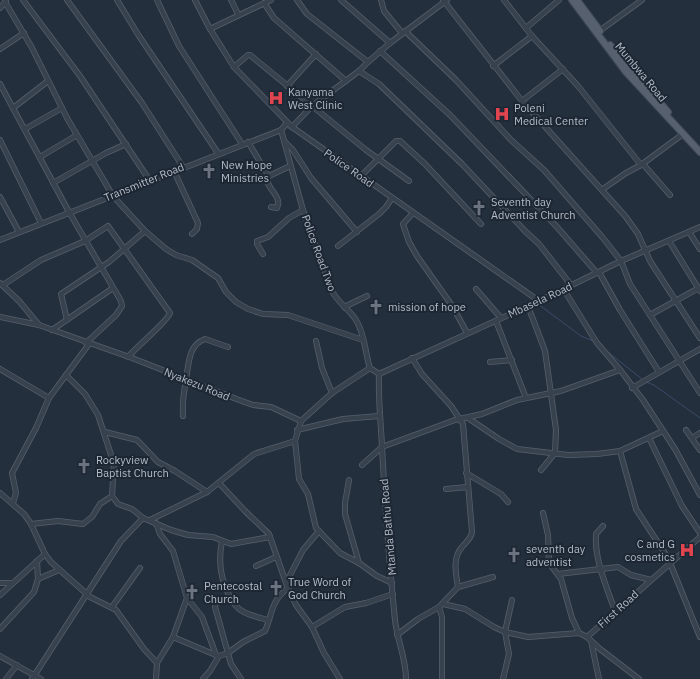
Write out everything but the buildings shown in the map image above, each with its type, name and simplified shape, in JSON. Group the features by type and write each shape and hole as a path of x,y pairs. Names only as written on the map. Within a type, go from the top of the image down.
{"main road":[{"name":"Mumbwa Road","path":"572,0 645,87 700,146"},
{"name":"Mumbwa Road","path":"577,0 631,78 700,152"}],"street":[{"path":"23,0 80,76 150,181"},
{"path":"67,0 146,108 183,167"},
{"path":"117,0 142,41 218,153"},
{"path":"157,0 179,46 242,144"},
{"name":"Police Road","path":"195,0 210,29 234,67 287,123 540,301"},
{"path":"231,0 238,14"},
{"path":"297,0 307,14 368,62"},
{"path":"341,0 390,43"},
{"path":"381,0 384,11 404,32 456,80 511,140 544,170 589,221 621,262 626,277 700,393"},
{"path":"504,0 532,36 563,69 614,129 642,165 670,195"},
{"path":"526,28 559,0"},
{"path":"598,32 642,0"},
{"path":"0,8 6,1 62,108 113,196 145,231 166,249 176,255 192,260 218,278 226,292 236,302 248,309 263,314 288,315 363,340"},
{"path":"210,29 238,14 268,1 274,18 346,81"},
{"path":"292,127 312,106 359,71 380,51 445,1 493,66 522,101 602,189 634,229 645,252 700,338"},
{"path":"0,49 24,34"},
{"path":"493,66 532,36"},
{"path":"380,51 450,115 598,272 659,372"},
{"path":"234,67 249,54 377,158 410,181"},
{"path":"287,86 316,54"},
{"path":"522,101 563,69"},
{"path":"359,71 379,84 465,167 539,244 571,285"},
{"path":"13,108 48,81"},
{"path":"0,84 54,183 68,212 121,301 122,306 116,315 88,344 49,398 36,428 12,473 16,493 13,503"},
{"path":"25,129 62,108"},
{"name":"Transmitter Road","path":"0,240 218,153 281,130 287,123"},
{"name":"Police Road Two","path":"281,130 303,210 332,291 338,301 357,321 362,333 370,368"},
{"path":"602,189 626,173 642,165 683,134"},
{"path":"40,157 77,135"},
{"path":"0,140 41,223"},
{"path":"361,176 377,158 396,141 400,141 429,168 481,224"},
{"path":"248,142 268,176 266,180 277,197 279,204 277,208 272,207"},
{"path":"285,142 293,150 311,178 357,232"},
{"path":"54,183 93,160 126,144"},
{"path":"268,176 290,166"},
{"path":"174,171 198,223 197,229 192,234"},
{"path":"0,197 19,232"},
{"path":"338,246 386,207 392,198"},
{"path":"263,254 257,244 257,241 268,237 289,218 303,210"},
{"path":"413,213 403,224 409,242 456,312 467,333"},
{"path":"39,326 2,284 41,260 85,241 108,226 170,314 166,321 152,332 128,356"},
{"name":"Mbasela Road","path":"379,374 564,290 598,272 700,227"},
{"path":"67,320 61,294 100,268 145,231"},
{"path":"689,232 700,249"},
{"path":"650,315 699,290 669,241"},
{"path":"52,330 113,288"},
{"path":"476,289 501,318"},
{"path":"564,290 596,343 620,370 632,388 639,394 663,431 700,495"},
{"path":"344,307 367,296"},
{"path":"528,306 545,351 556,430 555,453 541,470"},
{"name":"Nyakezu Road","path":"0,317 39,326 88,344 128,356 248,403 271,407 300,421"},
{"path":"496,321 526,398"},
{"path":"183,416 182,397 190,353 196,345 205,340 228,347"},
{"path":"316,341 322,368 332,393"},
{"path":"632,388 700,348"},
{"path":"412,358 422,374 461,419 463,428 472,532 470,538 457,555 455,567 458,587"},
{"path":"490,362 512,360"},
{"path":"379,374 370,368 332,393 300,421 295,441 299,476 308,494 312,515 318,531 340,553 392,583"},
{"path":"0,369 49,398"},
{"path":"362,465 382,447 461,419 468,418 526,398 551,393 620,370"},
{"name":"Mtanda Bathu Road","path":"379,374 379,416 384,499 397,635 405,664 406,679"},
{"path":"66,375 92,404 105,432 114,464 112,496 118,504 132,509 143,518 181,534 208,536 231,544 270,537"},
{"path":"297,430 343,419 379,416"},
{"path":"468,418 514,448 530,452 597,454 620,451 663,431"},
{"path":"686,430 700,450"},
{"path":"105,432 137,440 161,464 175,471 207,492"},
{"path":"692,438 700,432"},
{"path":"649,438 682,506 700,533"},
{"path":"150,520 207,492 254,454 295,441"},
{"path":"620,451 636,509 671,563 700,637"},
{"path":"466,473 501,494 508,502"},
{"path":"349,480 345,514 359,563"},
{"path":"219,483 270,537 276,557 296,605 312,627 324,654 340,679"},
{"path":"446,489 468,488"},
{"path":"0,494 19,508 31,524 45,554 59,570 94,600 112,607 119,614 144,649 157,663"},
{"path":"31,524 50,521 83,524 92,517 100,504 112,496"},
{"path":"543,513 548,535 549,563 558,574 562,583 572,618 579,634"},
{"path":"32,679 86,594 109,562 121,541 143,518"},
{"path":"156,523 160,534 172,551 188,598 202,617 218,656"},
{"path":"603,526 598,531 596,537 601,570 615,611"},
{"path":"173,637 218,656 228,653 243,642 265,631 276,599 287,585 307,543 318,531"},
{"name":"First Road","path":"639,679 589,639 615,611 699,540"},
{"path":"222,541 219,554 220,568 229,598 235,606 243,612 268,620"},
{"path":"0,595 45,554"},
{"path":"256,566 276,557"},
{"path":"0,629 34,592 38,579 37,561"},
{"path":"558,574 618,567 630,575 651,580"},
{"path":"112,607 140,568"},
{"path":"38,579 59,570"},
{"path":"397,635 418,619 441,606 458,587 494,577"},
{"path":"0,583 12,583"},
{"path":"312,627 345,607 366,603 393,594"},
{"path":"156,679 157,663 173,637 188,598"},
{"path":"229,598 214,604 228,653 240,679"},
{"path":"503,679 509,654 505,632 512,600"},
{"path":"441,606 471,612 505,632 532,638 579,634 589,639 599,679"},
{"path":"441,606 442,679"},
{"path":"0,656 36,674 41,679"},
{"path":"203,679 210,671 218,656"},
{"path":"6,679 16,665"}],"waterway":[{"path":"286,127 292,130"},
{"path":"337,162 376,189"},
{"path":"538,304 581,336 593,341"},
{"path":"608,352 643,380"},
{"path":"646,382 654,385 700,418"}],"place":[{"name":"Kanyama West Clinic","path":"276,98"},
{"name":"Poleni Medical Center","path":"502,114"},
{"name":"New Hope Ministries","path":"209,171"},
{"name":"Seventh day Adventist Church","path":"479,208"},
{"name":"mission of hope","path":"376,307"},
{"name":"Rockyview Baptist Church","path":"84,466"},
{"name":"C and G cosmetics","path":"687,550"},
{"name":"seventh day adventist","path":"514,555"},
{"name":"True Word of God Church","path":"276,588"},
{"name":"Pentecostal Church","path":"192,592"}]}
